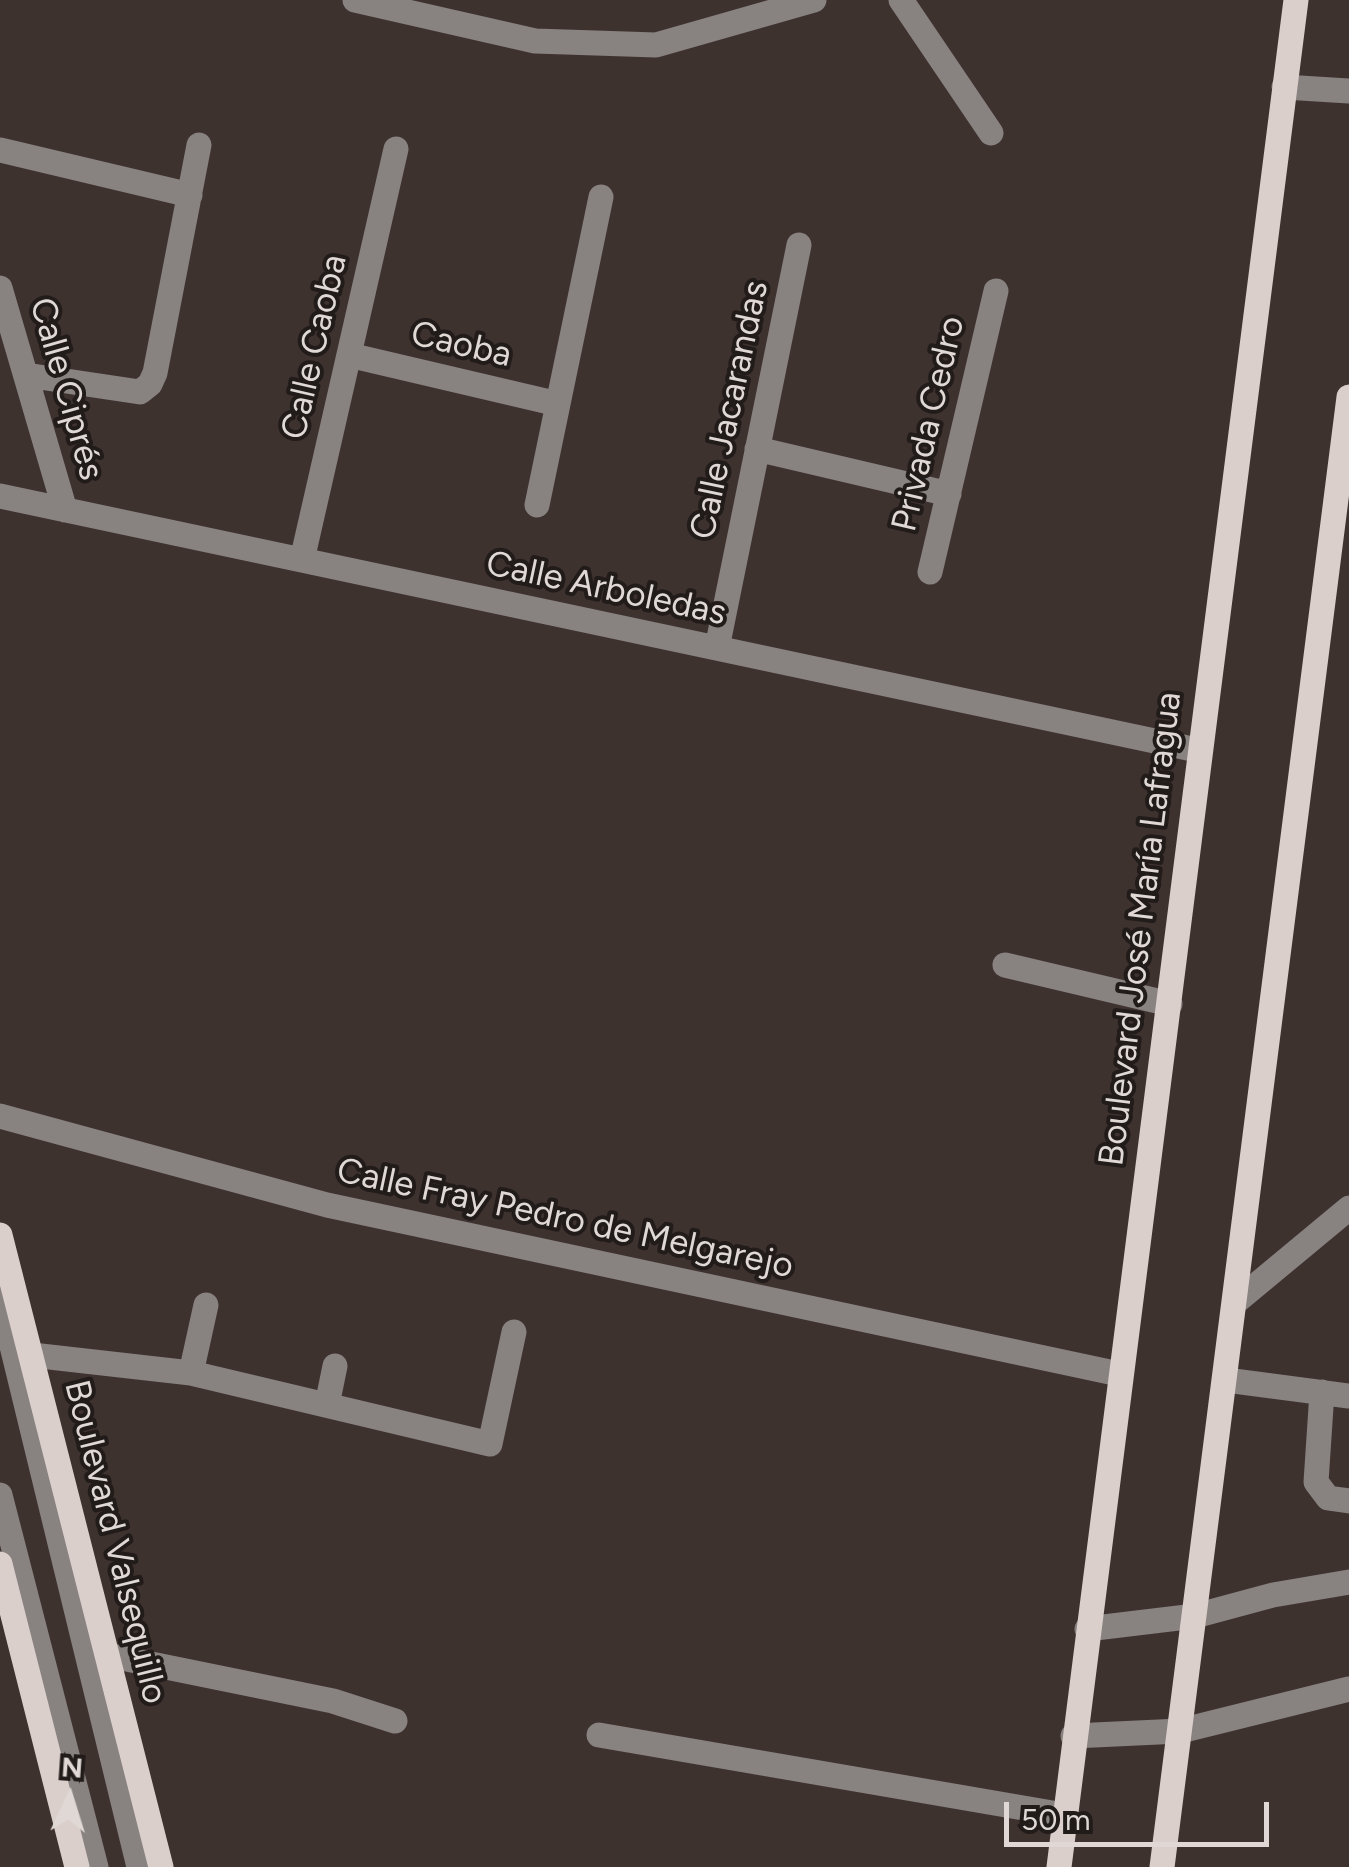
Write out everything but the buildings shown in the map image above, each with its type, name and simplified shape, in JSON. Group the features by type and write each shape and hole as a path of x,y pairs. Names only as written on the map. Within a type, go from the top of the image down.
{"main road":[{"name":"Boulevard José María Lafragua","path":"1059,1867 1119,1374 1170,1004 1197,750 1296,0"},
{"path":"1162,1867 1349,397"},
{"name":"Boulevard Valsequillo","path":"0,1235 161,1867"},
{"path":"0,1564 77,1867"}],"street":[{"path":"355,0 535,41 656,45 814,0"},
{"path":"901,0 991,133"},
{"path":"1284,86 1349,91"},
{"path":"26,375 140,392 150,384 199,145"},
{"name":"Calle Caoba","path":"302,560 396,149"},
{"path":"0,150 190,194"},
{"path":"537,505 601,197"},
{"name":"Calle Jacarandas","path":"717,648 800,245"},
{"name":"Calle Ciprés","path":"0,288 65,510"},
{"name":"Privada Cedro","path":"930,572 996,291"},
{"name":"Caoba","path":"349,356 558,404"},
{"path":"757,450 948,494"},
{"name":"Calle Arboledas","path":"0,496 1197,750"},
{"path":"1006,965 1170,1004"},
{"name":"Calle Fray Pedro de Melgarejo","path":"0,1116 327,1205 1119,1374"},
{"path":"1237,1301 1349,1208"},
{"path":"0,1297 139,1867"},
{"path":"191,1373 206,1305"},
{"path":"32,1355 191,1373 490,1444 514,1332"},
{"path":"327,1405 335,1366"},
{"path":"1226,1380 1349,1396"},
{"path":"1322,1392 1316,1482 1328,1498 1349,1501"},
{"path":"0,1496 96,1867"},
{"path":"1088,1629 1195,1616 1273,1595 1349,1582"},
{"path":"107,1655 333,1700 395,1722"},
{"path":"1073,1736 1180,1731 1349,1689"},
{"path":"599,1734 1064,1816"}]}
